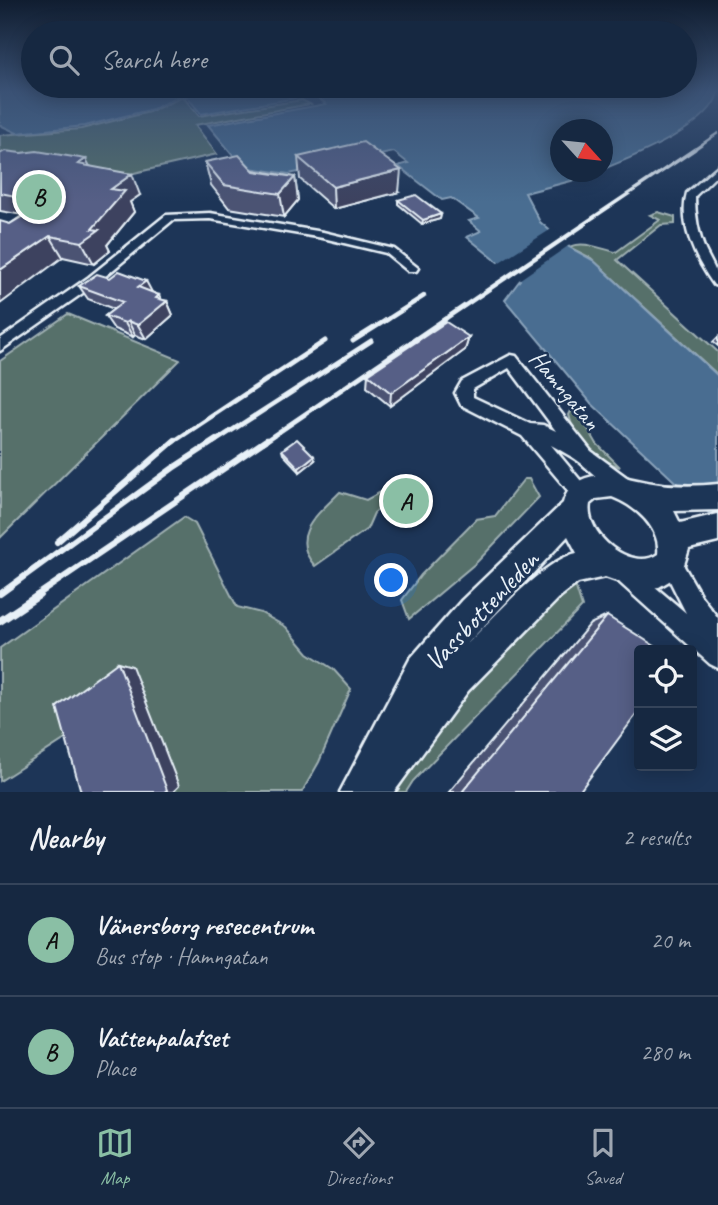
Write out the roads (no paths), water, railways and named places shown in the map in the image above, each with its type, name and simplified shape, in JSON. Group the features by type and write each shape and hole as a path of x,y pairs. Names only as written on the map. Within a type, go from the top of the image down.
{"main road":[{"path":"612,566 582,537 576,524 578,502 603,484 636,493 688,500 718,497"},
{"path":"636,493 665,518 672,551"},
{"name":"Vassbottenleden","path":"360,792 422,671 473,611 578,502"},
{"path":"370,792 456,679 550,585 571,569 612,566 650,574 662,569 672,551 686,535 718,528"}],"street":[{"path":"716,278 700,250 689,214 690,195 718,169"},
{"path":"0,346 93,281 170,217 210,216 323,235 390,251 412,268"},
{"name":"Hamngatan","path":"585,456 543,432 528,431 467,401 463,393 467,385 511,360 585,456 606,475 636,493"},
{"name":"Hamngatan","path":"528,431 578,502"},
{"path":"672,551 693,604 718,636"},
{"path":"612,566 718,656"}],"water":[{"path":"6,128 66,128 17,133"},
{"path":"210,128 550,128 550,182 567,182 525,193 540,222 569,247 594,261 718,376 718,522 591,403 505,300 520,280 467,237 481,231 469,221 479,218 451,198 442,200 398,166 408,163 394,152 289,174 243,167"},
{"path":"613,128 686,128 651,148 613,165"}],"railway":[{"path":"692,151 718,133"},
{"path":"582,225 695,149"},
{"path":"442,321 585,224"},
{"path":"385,321 424,296"},
{"path":"353,341 388,319"},
{"path":"264,442 445,319"},
{"path":"173,442 325,341"},
{"path":"214,442 371,341"},
{"path":"57,542 175,440"},
{"path":"0,594 173,468 216,440"},
{"path":"36,596 266,440"},
{"path":"0,621 39,595"}],"place":[{"name":"Vattenpalatset","path":"39,197"},
{"name":"Vänersborg resecentrum","path":"406,501"}]}
